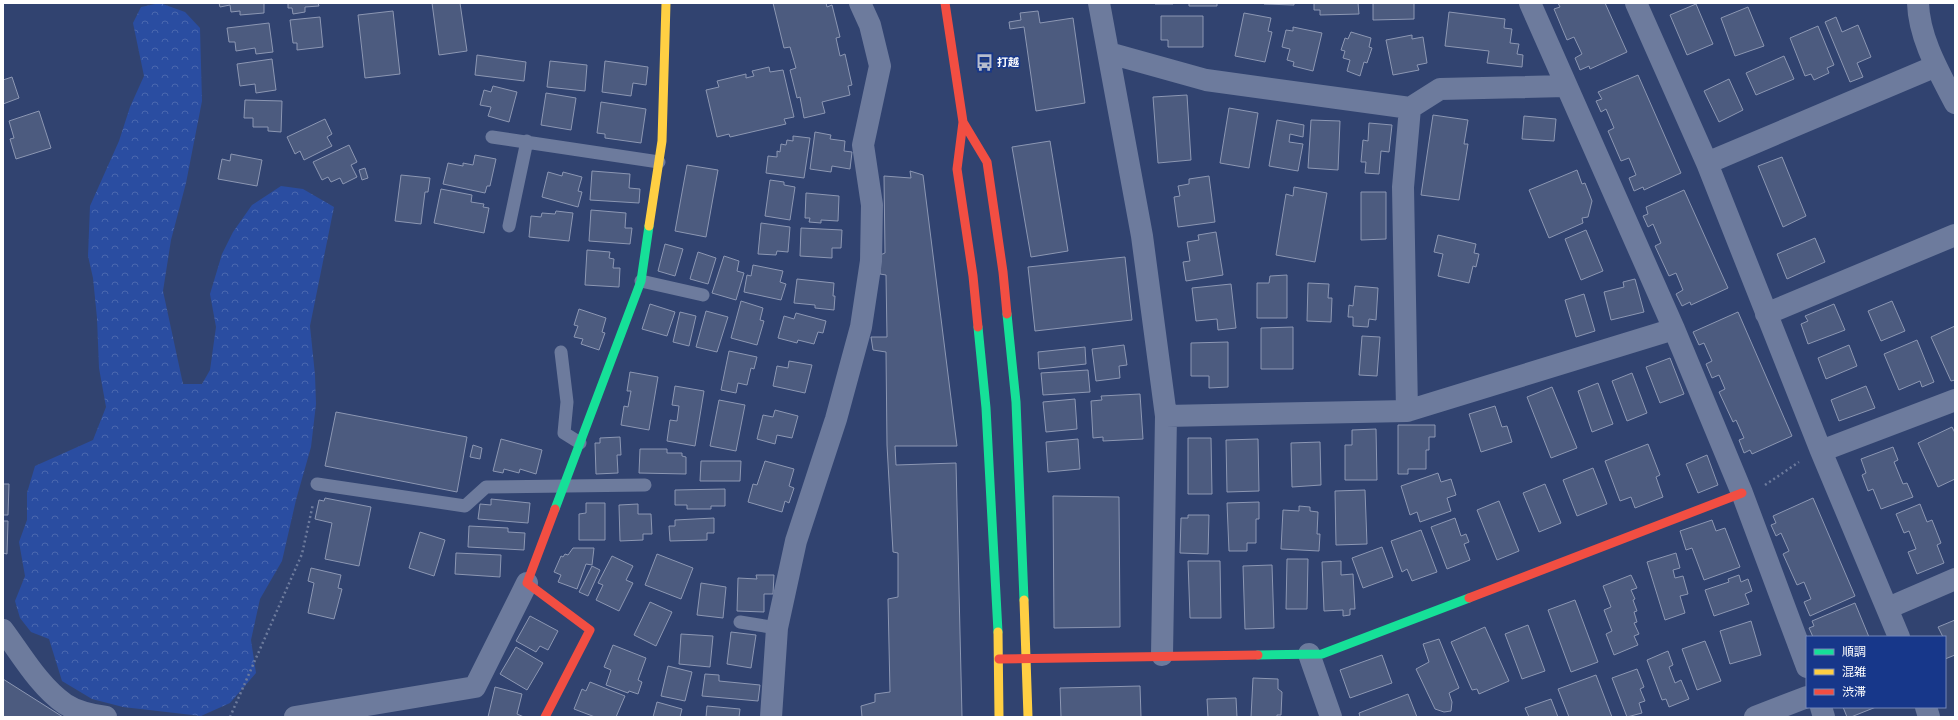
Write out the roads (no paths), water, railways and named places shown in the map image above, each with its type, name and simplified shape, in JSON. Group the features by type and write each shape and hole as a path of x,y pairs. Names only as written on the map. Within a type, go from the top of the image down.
{"street":[{"path":"295,717 475,687 527,583 641,281 662,141 666,3"},
{"path":"771,717 777,628 796,541 836,419 861,327 871,261 872,205 863,145 880,66 870,25 860,3"},
{"path":"945,3 963,122 957,169 973,276 986,408 999,659 999,717"},
{"path":"1099,3 1142,236 1166,416 1162,656"},
{"path":"1530,3 1674,329 1751,490 1806,664"},
{"path":"1636,3 1707,163 1766,314 1812,456 1888,608 1899,636"},
{"path":"1918,3 1919,20 1936,66 1955,103"},
{"path":"1109,53 1206,80 1410,108 1440,89 1566,86"},
{"path":"1707,163 1936,66"},
{"path":"1406,410 1402,187 1410,108"},
{"path":"963,122 987,162 1003,272 1016,402 1027,657 1028,717"},
{"path":"1766,314 1955,235"},
{"path":"1166,416 1406,410 1674,329"},
{"path":"1812,456 1955,400"},
{"path":"999,659 1027,657 1322,654 1751,490"},
{"path":"1888,608 1955,580"},
{"path":"527,583 590,630 545,717"},
{"path":"3,630 43,683 65,704 88,715 106,717"},
{"path":"1309,654 1331,717"},
{"path":"1755,717 1806,697"}],"lane":[{"path":"492,137 527,141 659,162"},
{"path":"509,226 527,141"},
{"path":"641,281 703,295"},
{"path":"561,352 567,402 564,433 580,442"},
{"path":"317,484 465,506 486,487 645,485"},
{"path":"740,622 777,628"}],"place":[{"name":"打越","path":"984,62"}]}
